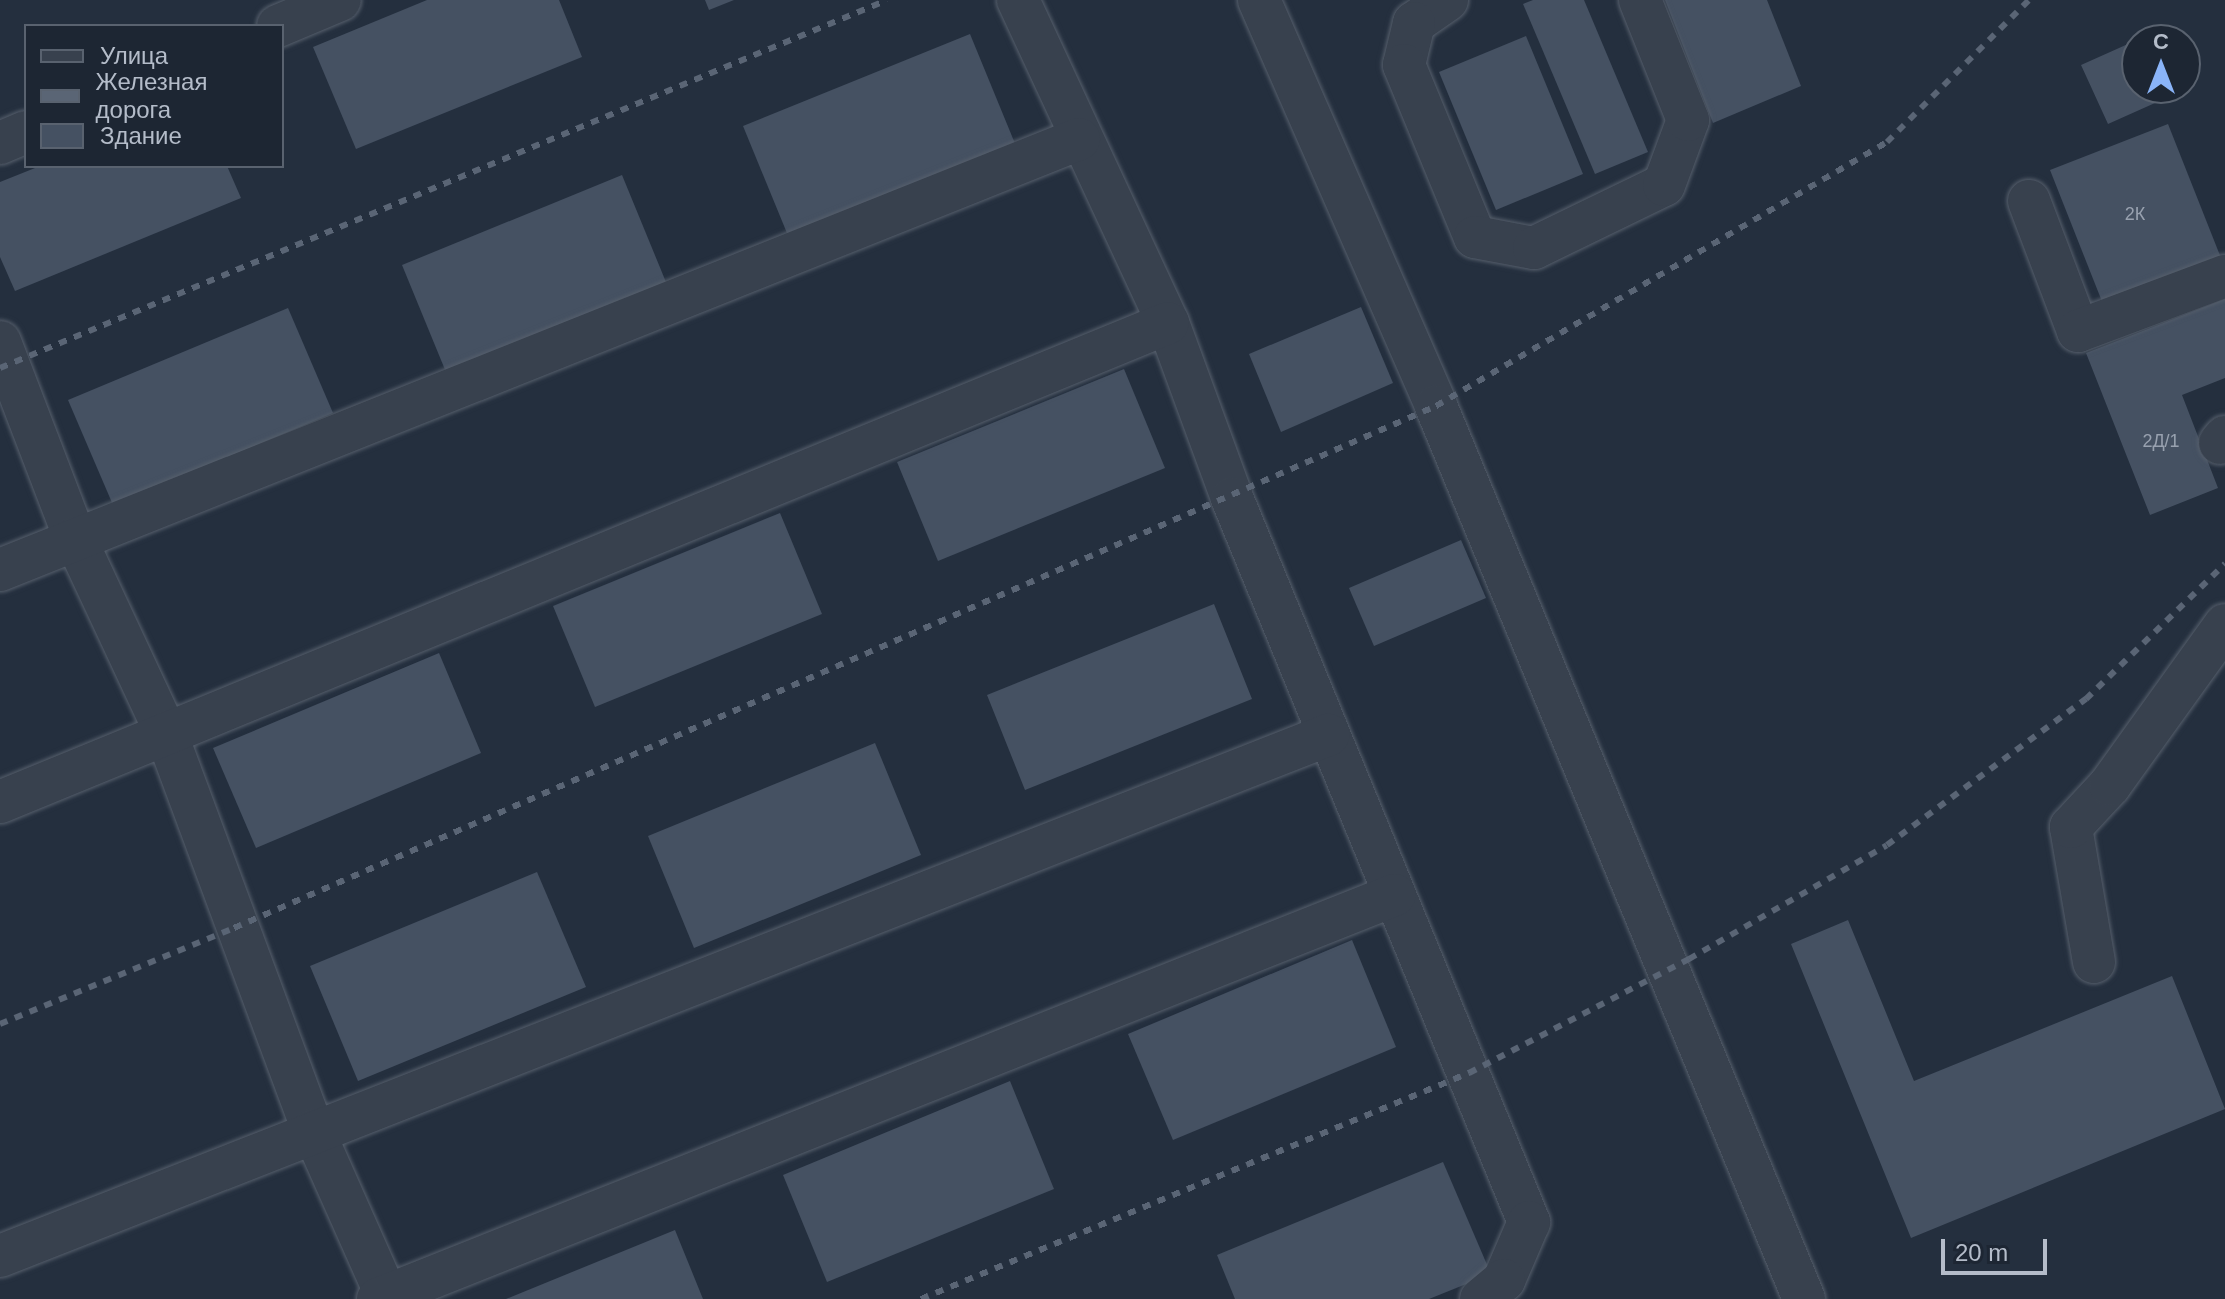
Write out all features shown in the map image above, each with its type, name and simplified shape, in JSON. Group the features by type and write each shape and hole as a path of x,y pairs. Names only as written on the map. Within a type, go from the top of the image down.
{"lane":[{"path":"283,24 340,0"},
{"path":"1018,0 1079,139 1168,323 1232,498 1529,1222 1504,1280 1481,1299"},
{"path":"1259,0 1436,406 1804,1299"},
{"path":"1447,0 1414,23 1404,65 1475,237 1534,248 1664,185 1688,120 1640,0"},
{"path":"0,143 24,133"},
{"path":"0,570 1079,139"},
{"path":"2029,201 2078,331 2225,276"},
{"path":"0,802 1168,323"},
{"path":"0,342 75,538 166,733 313,1130 385,1298 1395,895"},
{"path":"2094,962 2071,827 2110,785 2225,625"},
{"path":"0,1256 313,1130 1328,735"}],"building":[{"path":"427,0 559,0 582,57 356,149 313,47"},
{"path":"705,0 734,0 709,10"},
{"path":"1533,0 1584,0 1648,152 1595,174 1523,4"},
{"path":"1665,0 1767,0 1801,86 1713,123"},
{"path":"970,34 1016,146 789,238 743,126"},
{"path":"1526,36 1583,174 1496,210 1439,72"},
{"path":"2121,47 2121,104 2153,104 2108,124 2081,65"},
{"path":"2168,124 2221,258 2103,304 2050,170"},
{"path":"35,168 228,168 241,198 15,291 0,257 0,182"},
{"path":"622,175 668,287 448,377 402,265"},
{"path":"2225,299 2225,378 2182,395 2218,488 2150,515 2086,353"},
{"path":"1361,307 1393,383 1281,432 1249,354"},
{"path":"288,308 333,413 113,505 68,400"},
{"path":"1124,369 1165,468 938,561 897,462"},
{"path":"780,513 822,614 595,707 553,606"},
{"path":"1461,540 1486,598 1374,646 1349,588"},
{"path":"1214,604 1252,699 1025,790 987,695"},
{"path":"439,653 481,753 256,848 213,748"},
{"path":"875,743 921,855 694,948 648,836"},
{"path":"537,872 586,987 358,1081 310,966"},
{"path":"1848,920 1914,1081 2172,976 2225,1109 1911,1238 1791,944"},
{"path":"1352,940 1396,1047 1173,1140 1128,1034"},
{"path":"1010,1081 1054,1189 827,1282 783,1175"},
{"path":"1443,1162 1491,1274 1429,1299 1235,1299 1217,1255"},
{"path":"675,1230 703,1299 506,1299"}],"railway":[{"path":"0,368 887,0"},
{"path":"0,1024 234,928 1436,406 1887,142 2029,0"},
{"path":"921,1299 1469,1073 1689,959 1887,845 2086,699 2225,564"}]}
